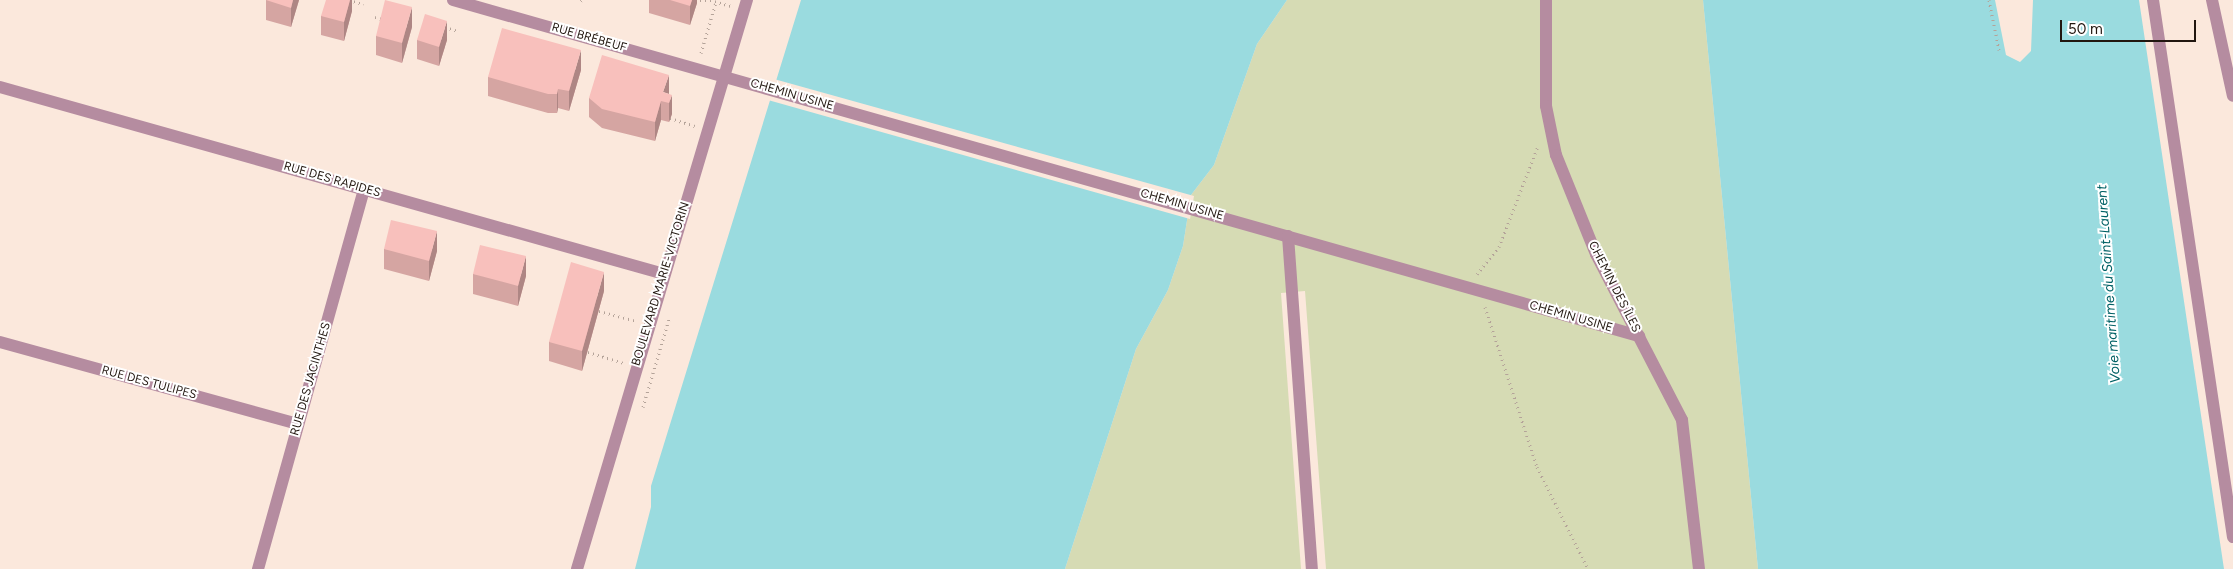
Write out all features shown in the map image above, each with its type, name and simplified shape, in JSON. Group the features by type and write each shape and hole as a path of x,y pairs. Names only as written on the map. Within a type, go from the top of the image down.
{"street":[{"name":"RUE BRÉBEUF","path":"453,0 724,76"},
{"name":"BOULEVARD MARIE-VICTORIN","path":"577,569 747,0"},
{"name":"CHEMIN DES ÎLES","path":"1546,0 1546,106 1556,155 1596,254 1639,336 1658,366 1682,420 1699,569"},
{"path":"2153,0 2233,537"},
{"path":"2212,0 2233,96"},
{"name":"CHEMIN USINE","path":"724,76 1639,336"},
{"name":"RUE DES RAPIDES","path":"0,87 664,274"},
{"name":"RUE DES JACINTHES","path":"258,569 364,189"},
{"path":"1288,236 1312,569"},
{"name":"RUE DES TULIPES","path":"0,342 298,424"}],"path":[{"path":"349,0 363,4"},
{"path":"700,0 706,0"},
{"path":"710,0 731,6"},
{"path":"1989,0 1999,50"},
{"path":"701,53 716,2"},
{"path":"375,17 393,21"},
{"path":"438,26 458,31"},
{"path":"670,118 695,126"},
{"path":"1462,286 1486,266 1499,246 1539,142"},
{"path":"1478,290 1537,467 1588,569"},
{"path":"599,310 638,321"},
{"path":"588,352 625,363"}],"green space":[{"path":"1287,0 1703,0 1758,569 1326,569 1305,291 1281,293 1301,569 1065,569 1136,349 1168,290 1183,246 1191,195 1214,165 1257,44"}],"water":[{"path":"801,0 1287,0 1257,44 1214,165 1191,195 1183,246 1168,290 1136,349 1065,569 635,569 651,507 651,486"},
{"name":"Voie maritime du Saint-Laurent","path":"1703,0 1995,0 2006,55 2020,62 2031,51 2033,0 2139,0 2224,569 1758,569"}],"pier":[{"path":"774,79 1194,196 1190,219 768,100"}],"building":[{"path":"266,0 293,0 291,8"},
{"path":"326,0 350,0 344,22 321,16"},
{"path":"385,0 412,7 402,43 376,36"},
{"path":"670,0 692,0 690,6"},
{"path":"425,14 447,21 439,47 417,40"},
{"path":"502,28 581,50 569,91 558,89 557,94 548,94 488,77"},
{"path":"602,55 669,75 663,92 672,95 669,103 661,101 655,122 602,109 589,98"},
{"path":"391,220 437,231 429,261 384,249"},
{"path":"480,245 526,256 518,286 473,274"},
{"path":"571,262 604,272 582,351 549,342"}]}
